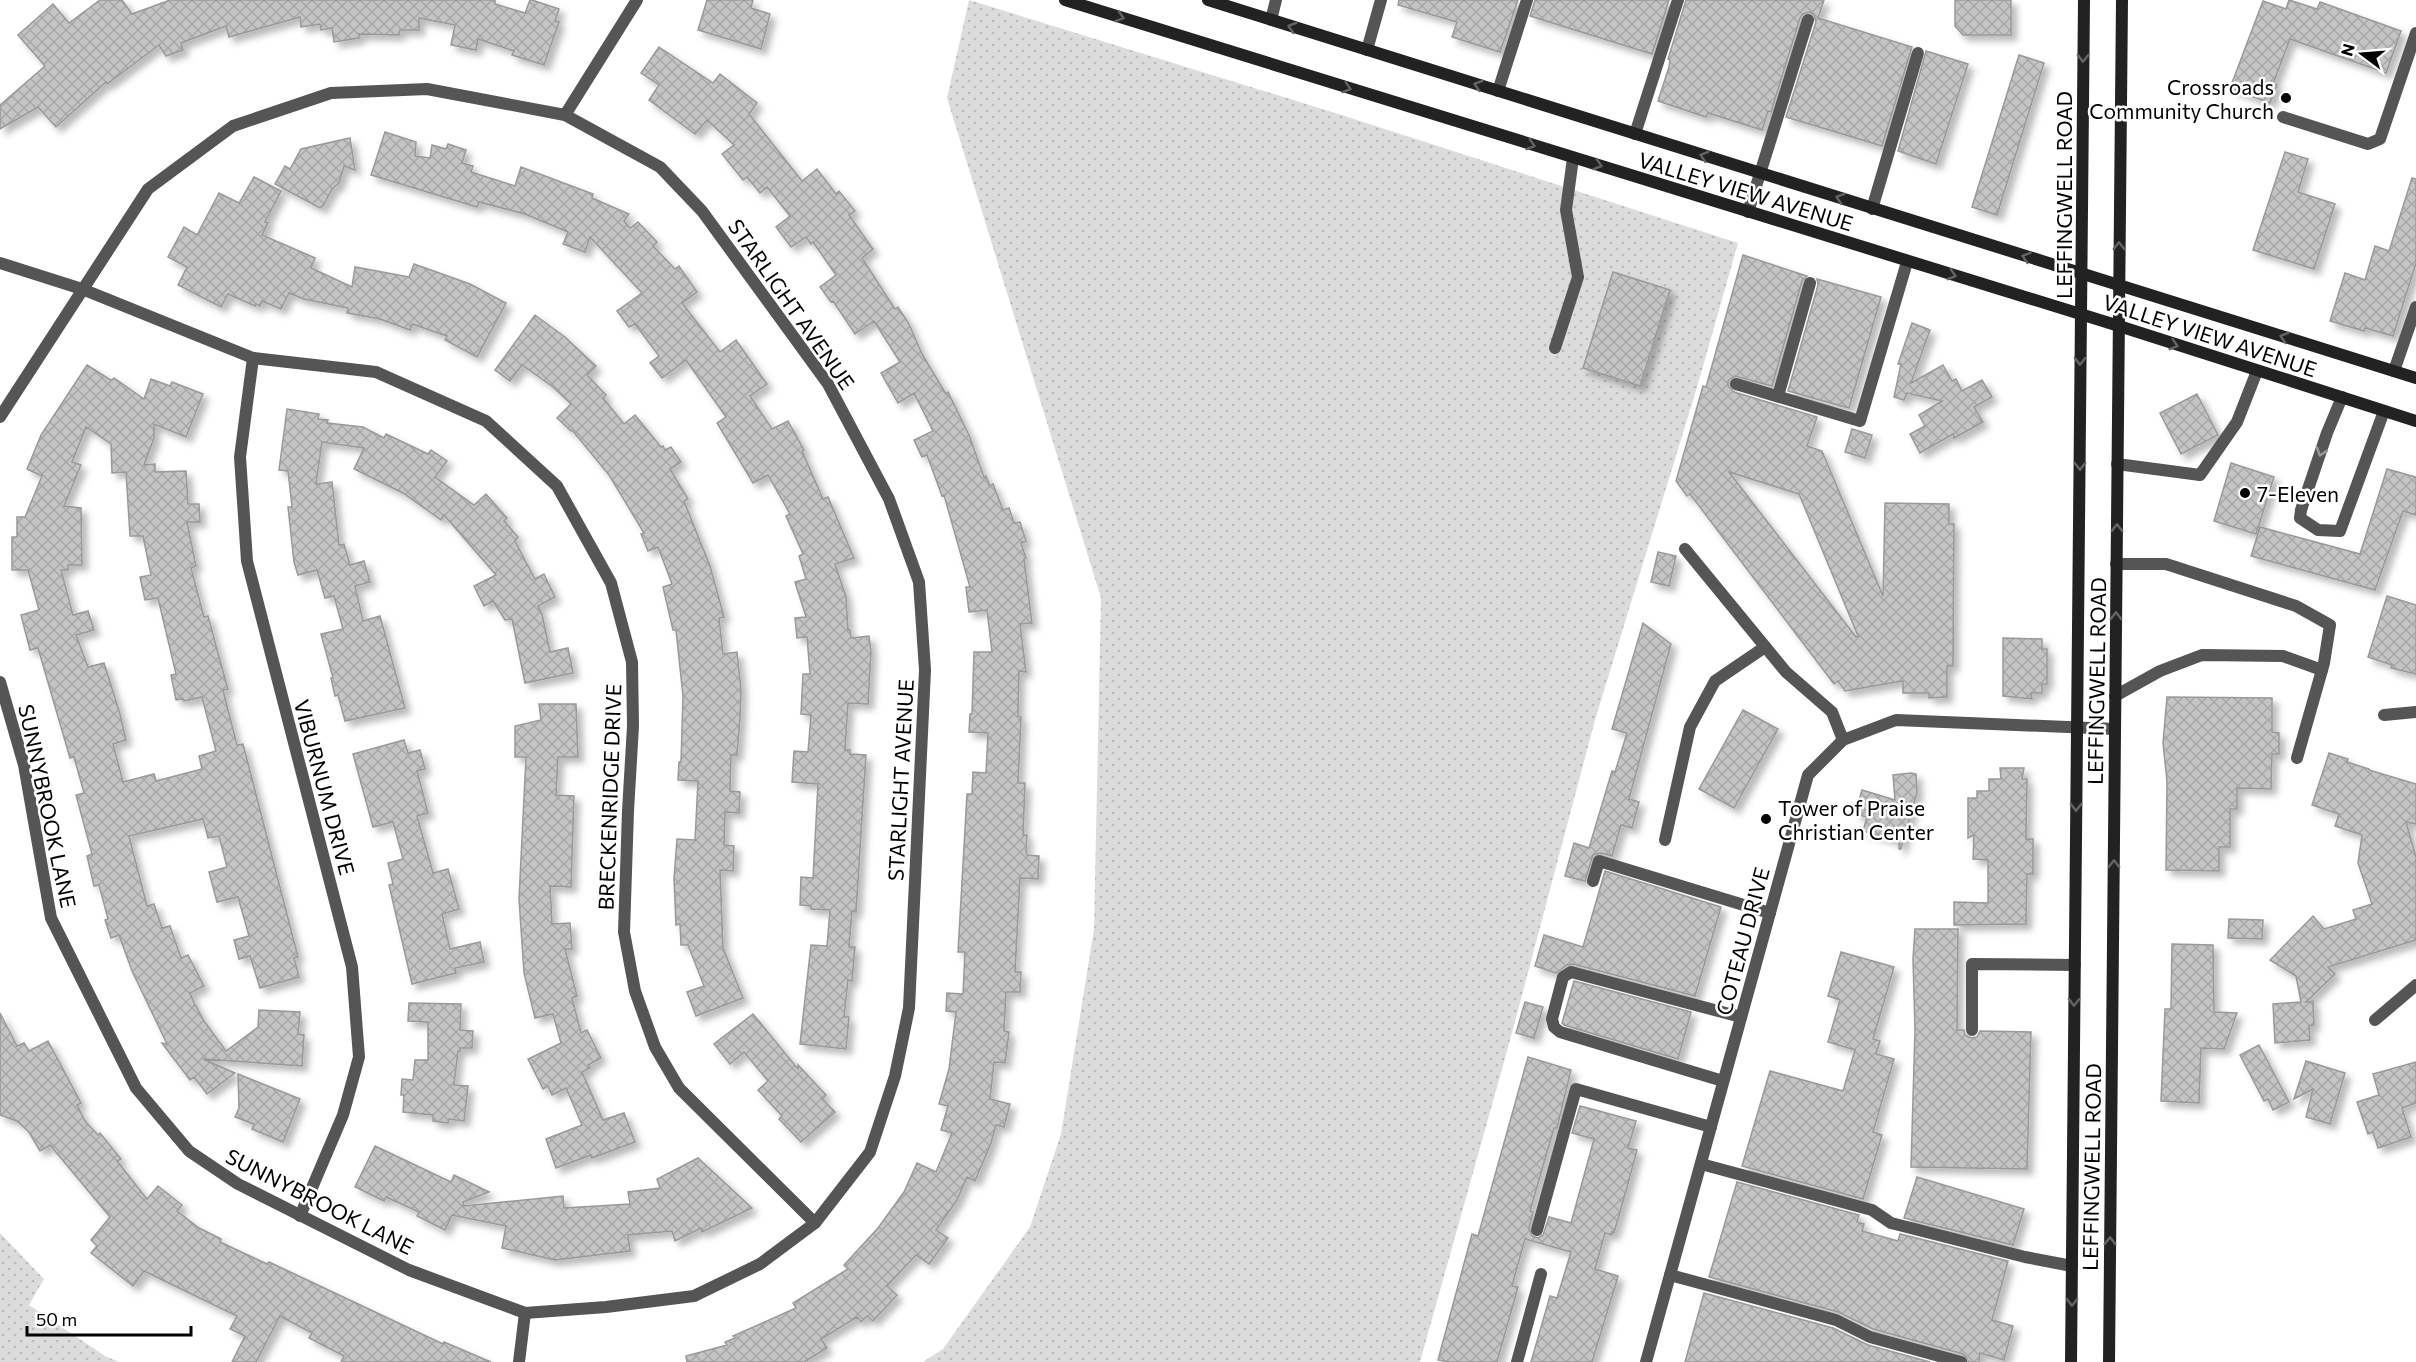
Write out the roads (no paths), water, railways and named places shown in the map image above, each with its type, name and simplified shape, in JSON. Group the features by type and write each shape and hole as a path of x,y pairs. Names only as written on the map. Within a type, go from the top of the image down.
{"main road":[{"name":"VALLEY VIEW AVENUE","path":"1065,0 2119,326 2416,421"},
{"name":"VALLEY VIEW AVENUE","path":"1208,0 2416,378"},
{"name":"LEFFINGWELL ROAD","path":"2071,1362 2084,0"},
{"name":"LEFFINGWELL ROAD","path":"2109,1362 2122,0"}],"street":[{"path":"565,115 637,0"},
{"path":"1271,20 1276,0"},
{"path":"1367,50 1381,0"},
{"path":"1498,91 1527,0"},
{"path":"1635,134 1678,0"},
{"path":"1748,212 1808,20"},
{"path":"2283,117 2368,144 2380,139 2416,33"},
{"path":"1872,208 1918,53"},
{"name":"STARLIGHT AVENUE","path":"82,289 148,189 233,126 331,93 427,89 565,115 660,167 702,211 828,384 889,499 919,582 925,670 909,1008 895,1076 870,1152 815,1223"},
{"path":"1555,348 1578,277 1566,210 1573,158"},
{"path":"1736,384 1860,421 1907,262"},
{"name":"BRECKENRIDGE DRIVE","path":"0,263 82,289 253,358 376,372 486,421 557,486 611,583 632,662 633,726 624,932 635,991 655,1047 679,1088 815,1223"},
{"path":"1778,396 1810,283"},
{"path":"0,417 82,289"},
{"path":"2394,371 2416,307"},
{"name":"VIBURNUM DRIVE","path":"253,358 240,457 247,561 352,967 359,1057 343,1115 300,1216"},
{"path":"2117,464 2200,475 2237,422 2256,370"},
{"path":"2342,397 2327,433 2301,510 2300,518 2318,530 2340,531 2384,411"},
{"path":"1685,549 1786,672 1832,712 1843,740"},
{"path":"2116,564 2166,564 2296,606 2330,626 2322,670 2297,758"},
{"path":"1665,840 1690,727 1715,681 1765,646"},
{"path":"2115,696 2160,671 2202,656 2283,656 2322,670"},
{"name":"SUNNYBROOK LANE","path":"0,682 24,765 51,918 136,1088 189,1151 238,1184 409,1270 525,1312 606,1307 694,1296 760,1264 815,1223"},
{"path":"2384,715 2416,712"},
{"name":"COTEAU DRIVE","path":"1646,1362 1808,775 1843,740 1896,720 2115,729"},
{"path":"1593,881 1599,861 1770,913"},
{"path":"1972,1030 1972,964 2075,965"},
{"path":"1724,1081 1560,1032 1554,1027 1552,1019 1563,977 1571,972 1741,1017"},
{"path":"2375,1020 2416,985"},
{"path":"1537,1230 1576,1089 1711,1127"},
{"path":"1701,1164 1872,1210 1892,1222 2025,1257 2072,1266"},
{"path":"1517,1362 1541,1274"},
{"path":"1670,1275 1836,1320 1870,1337 1961,1362"},
{"path":"519,1362 525,1312"}],"place":[{"name":"Crossroads Community Church","path":"2286,98"},
{"name":"7-Eleven","path":"2245,493"},
{"name":"Tower of Praise Christian Center","path":"1766,819"}]}
